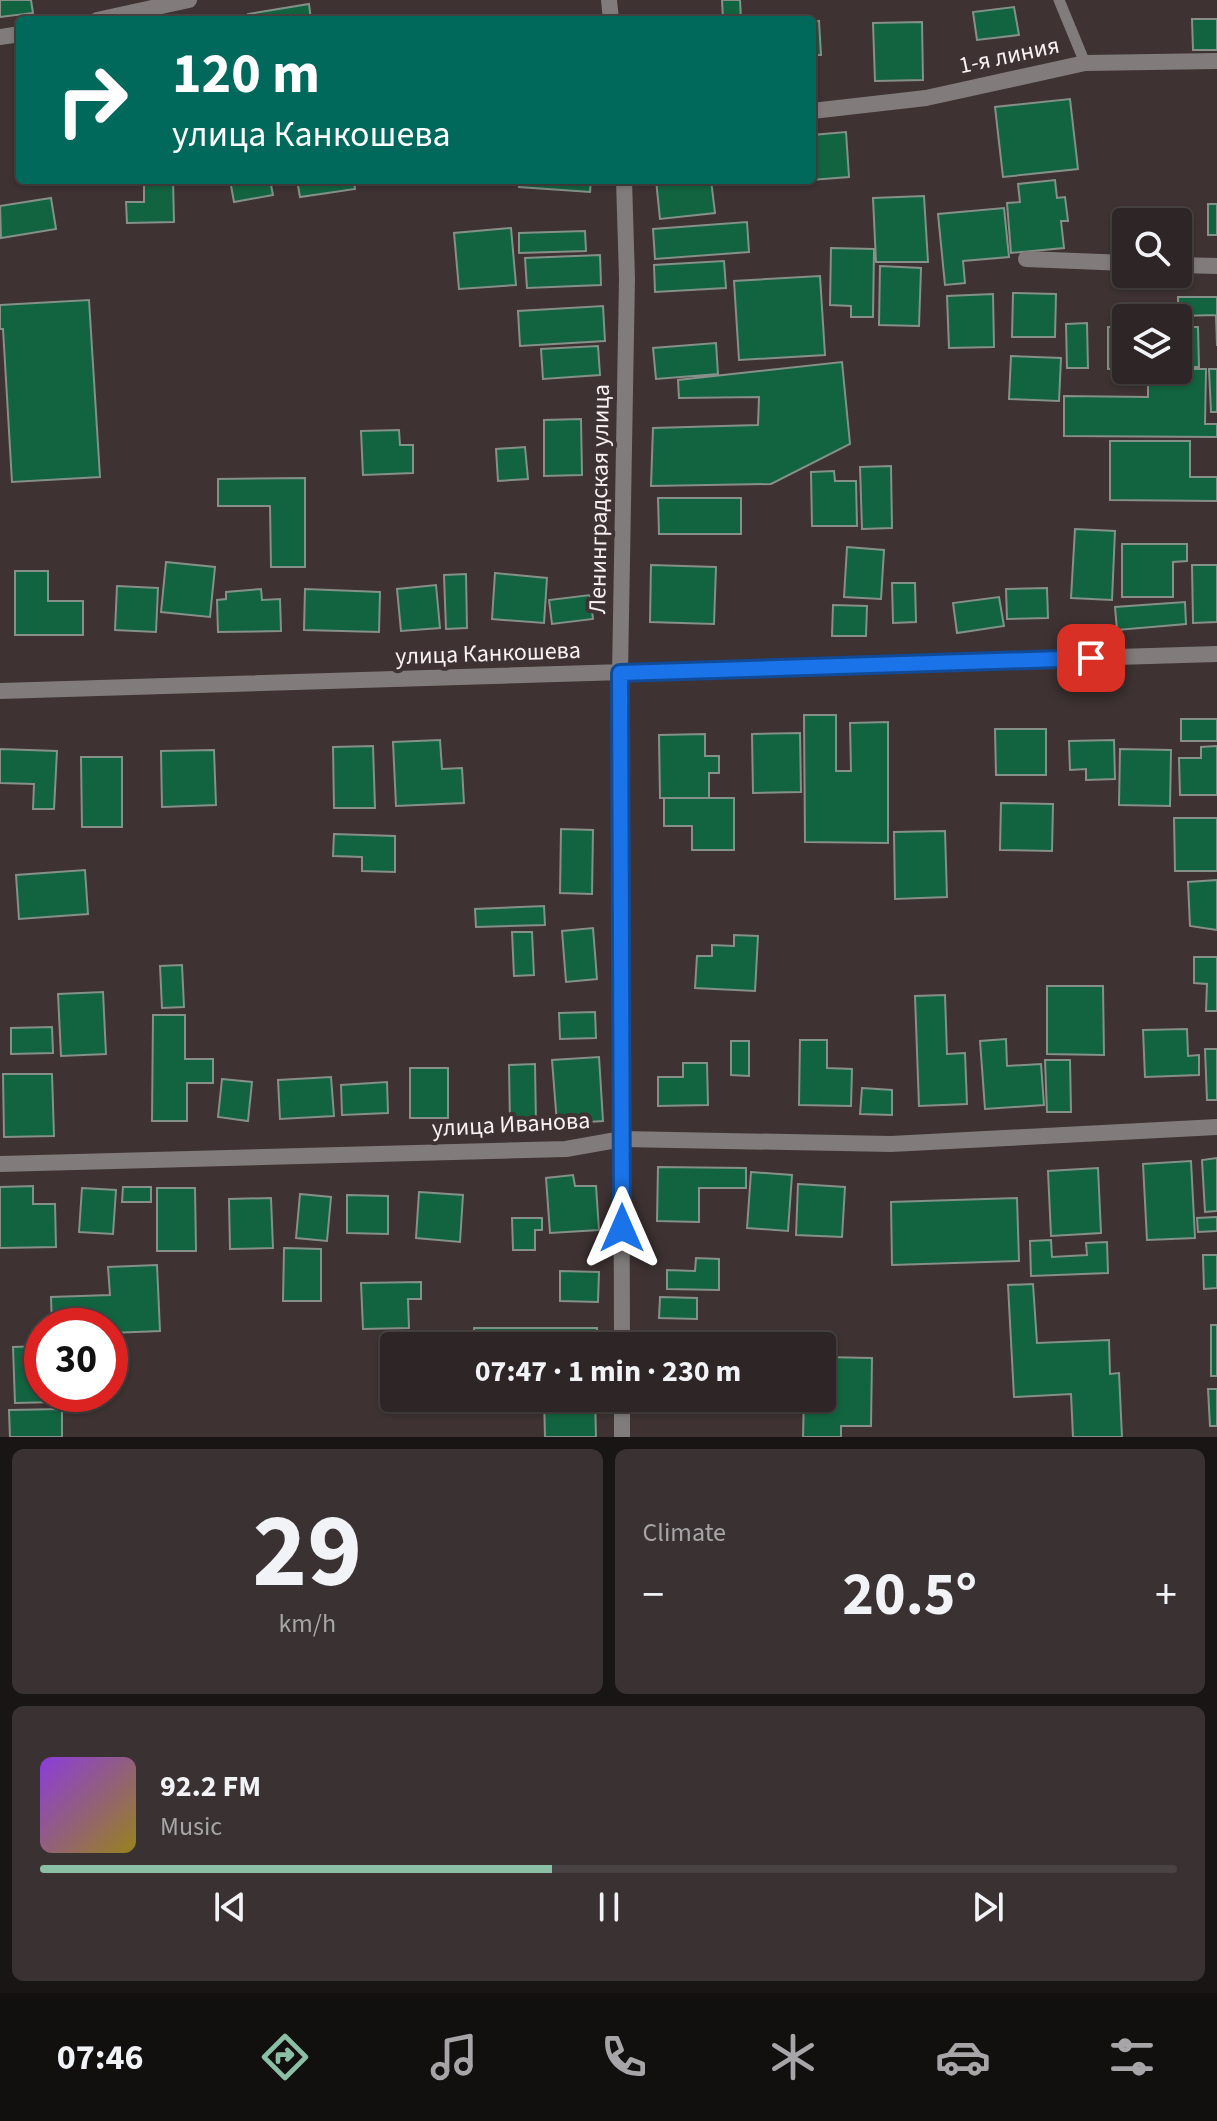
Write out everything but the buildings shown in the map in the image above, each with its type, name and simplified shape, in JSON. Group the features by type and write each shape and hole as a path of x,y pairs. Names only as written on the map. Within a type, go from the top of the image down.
{"street":[{"path":"115,16 189,0"},
{"name":"1-я линия","path":"816,111 926,98 1085,63 1217,61"},
{"name":"Ленинградская улица","path":"622,1332 620,673 627,278 624,184"},
{"path":"1026,259 1112,262"},
{"path":"1192,265 1217,266"},
{"name":"улица Канкошева","path":"0,691 1217,654"},
{"name":"улица Иванова","path":"0,1164 566,1149 622,1139 891,1144 1217,1127"},
{"path":"622,1412 622,1437"}],"lane":[{"path":"1059,0 1085,63"}],"route":[{"path":"622,1228 620,673 1091,658"}]}
